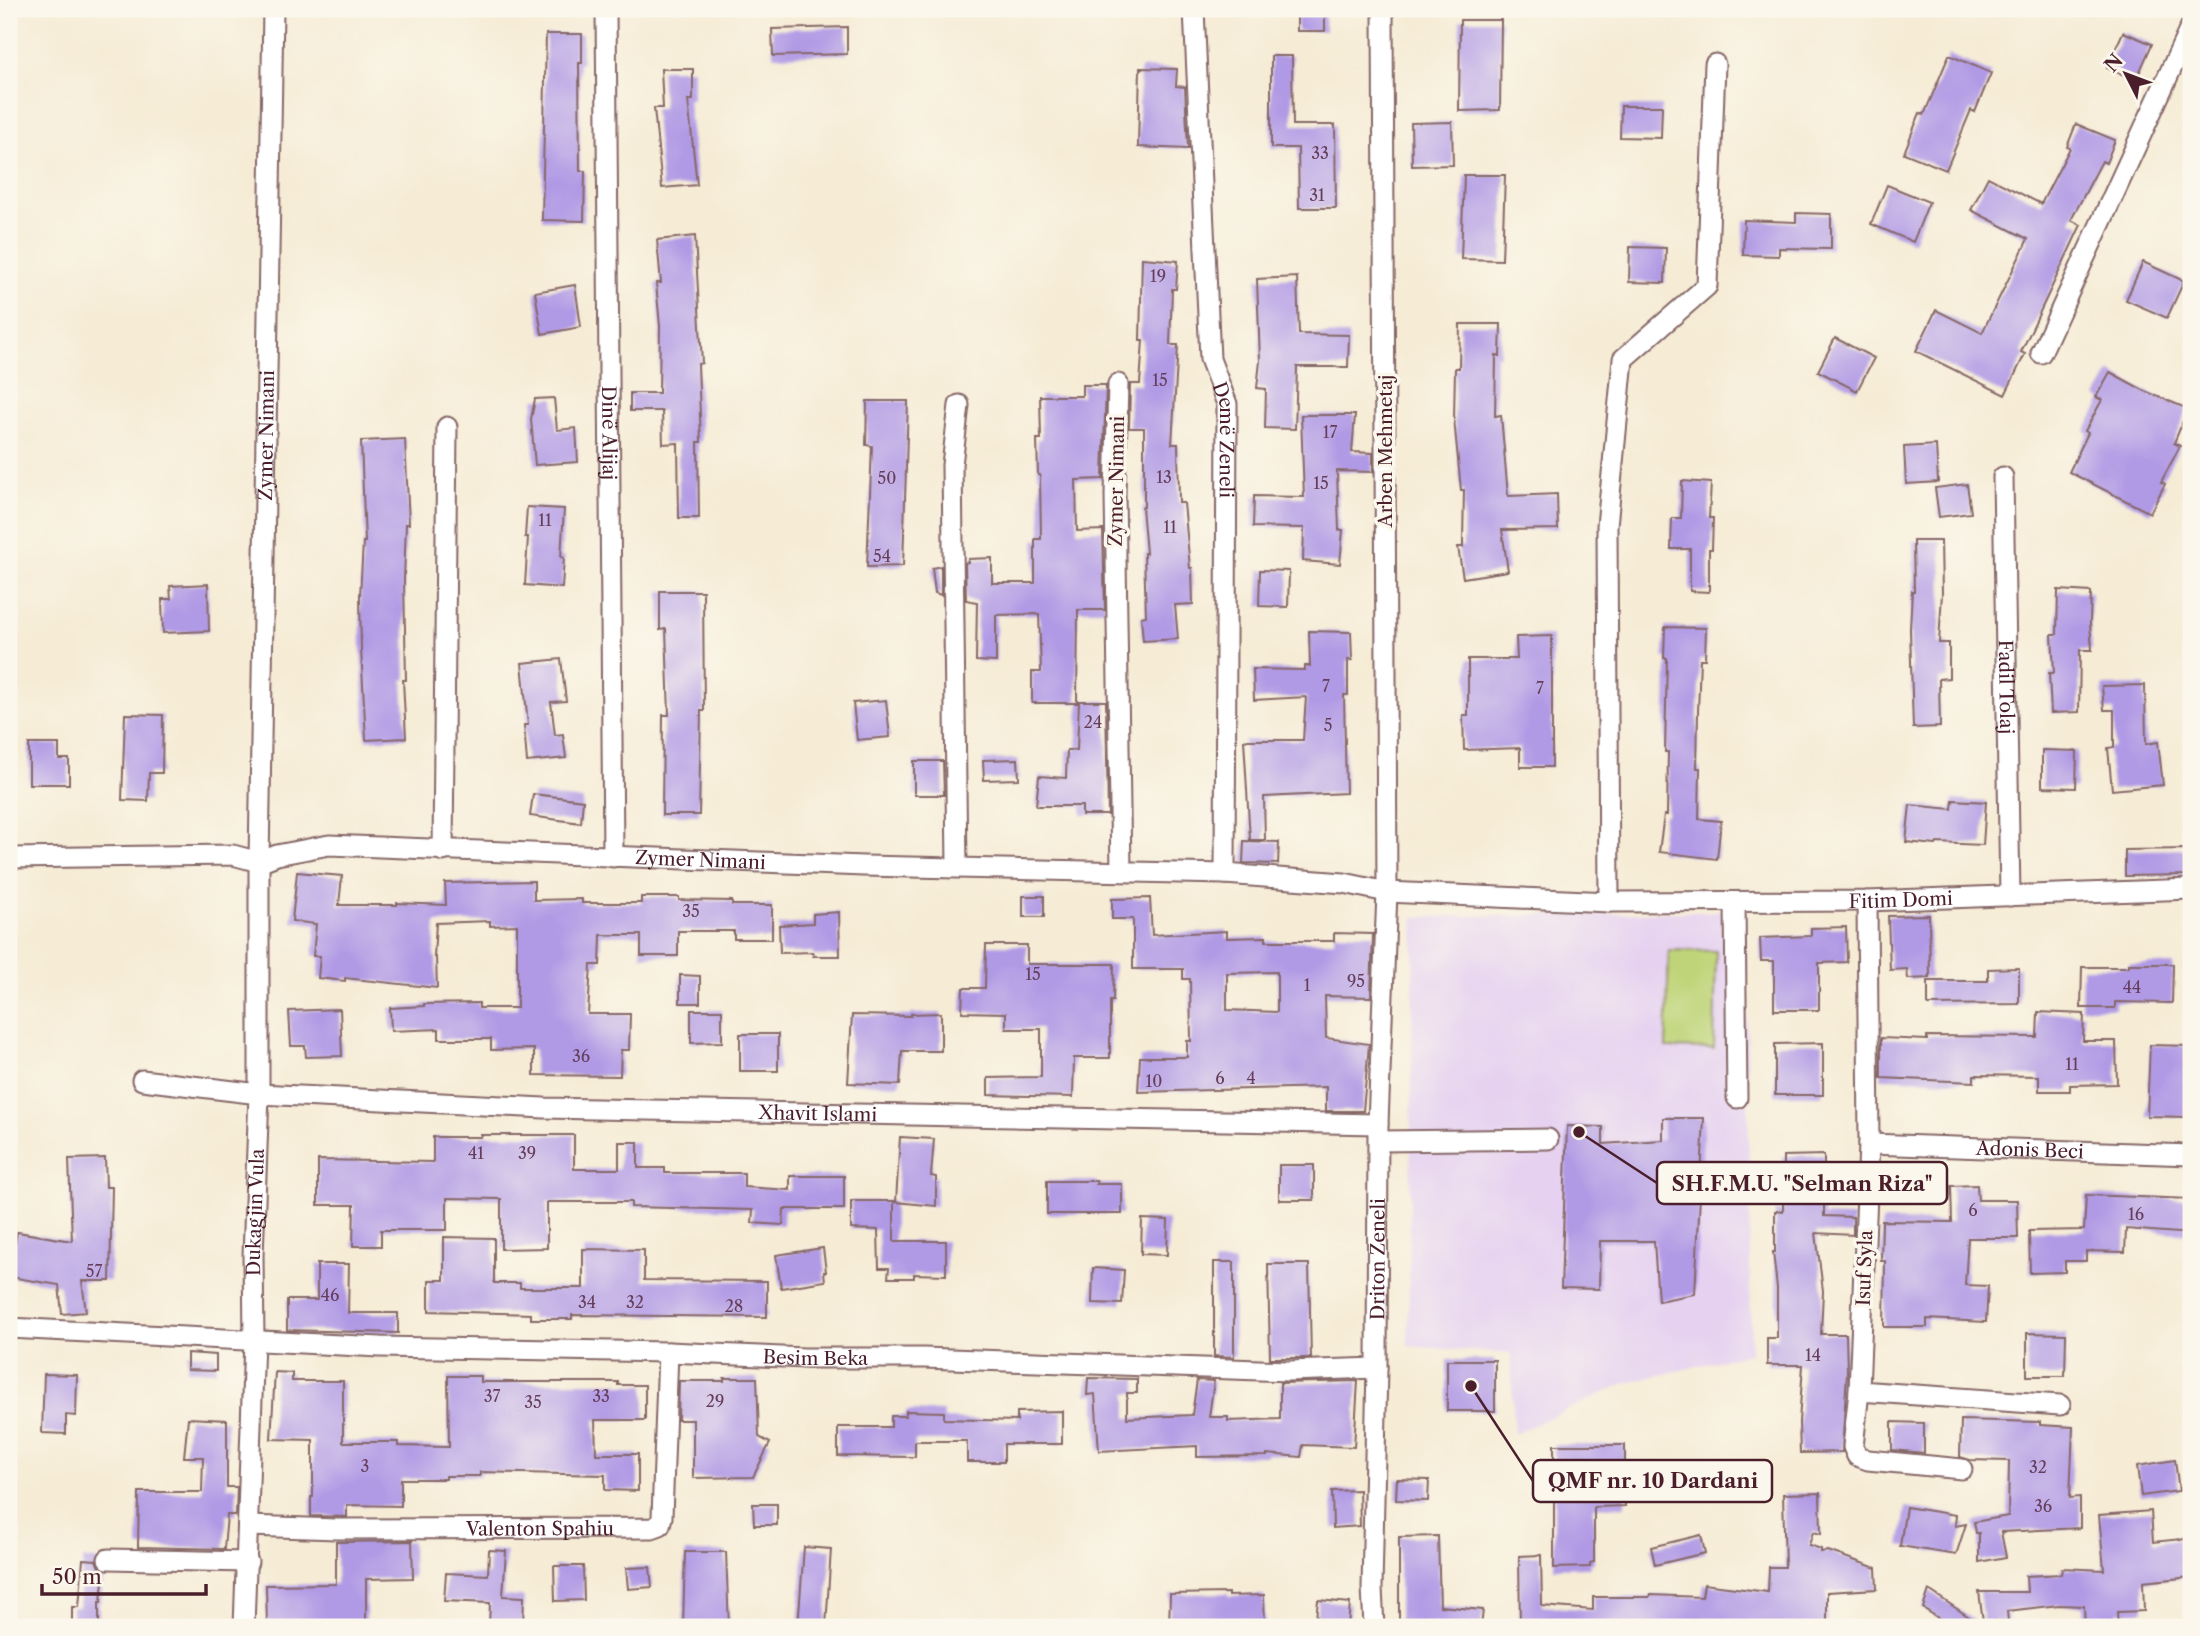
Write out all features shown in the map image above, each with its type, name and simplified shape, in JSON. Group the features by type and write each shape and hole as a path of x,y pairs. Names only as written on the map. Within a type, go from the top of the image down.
{"street":[{"name":"Zymer Nimani","path":"258,862 273,9"},
{"name":"Dinë Alijaj","path":"607,9 613,857"},
{"name":"Demë Zeneli","path":"1194,9 1210,359 1227,404 1225,874"},
{"name":"Arben Mehmetaj","path":"1383,9 1387,892"},
{"path":"2040,353 2191,26"},
{"path":"1609,902 1607,526 1623,359 1707,286 1715,64"},
{"name":"Zymer Nimani","path":"1118,384 1115,495 1121,871"},
{"path":"957,867 952,465 959,405"},
{"path":"443,851 447,427"},
{"name":"Fadil Tolaj","path":"2003,477 2010,896"},
{"name":"Zymer Nimani","path":"9,858 233,855 258,862 276,855 329,845 613,857 1225,874 1344,883 1387,892"},
{"name":"Dukagjin Vula","path":"244,1627 248,1562 254,1340 253,1256 259,1094 258,862"},
{"name":"Fitim Domi","path":"1387,892 1609,902 1735,902 1867,901 2191,889"},
{"name":"Driton Zeneli","path":"1374,1627 1372,1588 1378,1133 1387,892"},
{"name":"Isuf Syla","path":"1867,901 1869,1144 1859,1391 1853,1447 1857,1456 1868,1460 1962,1469"},
{"path":"1735,902 1737,1098"},
{"name":"Xhavit Islami","path":"142,1080 259,1094 544,1108 1548,1139"},
{"name":"Adonis Beci","path":"1869,1144 2191,1155"},
{"name":"Besim Beka","path":"9,1328 380,1347 668,1352 805,1358 924,1357 1288,1370 1377,1368"},
{"name":"Valenton Spahiu","path":"248,1525 363,1529 652,1528 660,1525 663,1517 668,1352"},
{"path":"1859,1391 2060,1405"},
{"path":"108,1559 248,1562"}],"shaded area":[{"path":"1746,911 1751,1353 1623,1384 1514,1434 1511,1354 1408,1346 1414,917"}],"green space":[{"path":"1669,950 1716,951 1714,1049 1666,1048"}],"building":[{"path":"1297,9 1325,9 1325,31 1297,31"},
{"path":"1460,20 1501,20 1500,110 1459,111"},
{"path":"847,27 847,54 773,56 772,29"},
{"path":"2123,32 2152,44 2136,80 2107,68"},
{"path":"546,34 582,34 582,63 579,63 580,171 585,171 584,221 542,220"},
{"path":"1949,55 1991,73 1975,112 1971,110 1946,170 1904,153 1920,113 1924,115"},
{"path":"1271,56 1292,56 1293,125 1335,125 1336,208 1299,208 1298,148 1271,148"},
{"path":"1140,68 1177,69 1176,86 1185,87 1188,149 1138,147"},
{"path":"661,69 693,69 693,100 688,100 697,185 662,188 654,108 663,108"},
{"path":"1621,106 1662,106 1661,138 1620,137"},
{"path":"1452,122 1453,165 1412,166 1411,123"},
{"path":"2076,124 2115,140 2106,163 2102,161 2071,220 2081,225 2021,352 2025,354 2005,395 1916,351 1936,310 1982,333 2028,239 1971,210 1988,177 2041,204 2070,148 2067,147"},
{"path":"1464,175 1505,175 1502,260 1461,259"},
{"path":"1887,185 1929,202 1913,242 1871,224"},
{"path":"1796,213 1831,214 1831,249 1779,248 1779,256 1743,255 1744,220 1796,222"},
{"path":"695,236 702,363 698,364 701,442 698,442 699,518 679,518 678,443 663,444 662,411 630,411 630,393 659,393 660,326 656,283 661,283 657,240"},
{"path":"1630,247 1666,248 1665,283 1629,282"},
{"path":"1142,258 1178,261 1176,289 1172,289 1170,345 1178,345 1172,444 1178,444 1179,503 1184,503 1192,568 1193,604 1175,605 1178,639 1143,641 1141,617 1146,616 1146,553 1142,507 1144,428 1129,428 1130,384 1140,384 1143,340 1140,340"},
{"path":"2143,262 2184,281 2167,318 2126,300"},
{"path":"1297,277 1299,334 1349,335 1348,367 1297,367 1295,429 1265,428 1266,389 1257,388 1260,361 1257,279"},
{"path":"575,285 581,327 542,334 535,292"},
{"path":"1460,324 1501,324 1500,356 1496,355 1495,416 1501,415 1508,496 1557,494 1558,529 1502,530 1508,571 1463,578 1458,547 1463,547 1464,490 1461,490 1454,419 1455,368 1459,368"},
{"path":"1835,338 1874,358 1857,391 1818,371"},
{"path":"2110,372 2145,391 2188,409 2174,443 2180,446 2161,482 2165,484 2150,513 2069,472 2088,433 2085,431 2102,400 2096,397"},
{"path":"1082,385 1106,385 1103,479 1076,480 1077,531 1103,530 1105,610 1078,610 1077,703 1032,703 1032,672 1041,672 1039,614 996,615 996,662 976,661 977,602 966,600 965,563 968,559 992,558 992,583 1035,583 1035,539 1041,539 1037,439 1041,439 1040,396 1082,396"},
{"path":"554,398 557,430 576,428 578,462 535,465 531,419 535,399"},
{"path":"867,401 908,401 903,566 867,567 872,446 866,445"},
{"path":"1301,415 1355,415 1352,452 1373,453 1373,472 1337,471 1339,530 1343,530 1340,564 1303,561 1304,528 1253,527 1254,496 1304,497"},
{"path":"405,439 409,524 406,524 404,580 406,680 403,680 406,738 366,740 360,596 365,542 361,441"},
{"path":"1936,445 1938,482 1906,484 1904,447"},
{"path":"1682,481 1711,483 1709,518 1713,518 1712,549 1709,549 1709,592 1690,591 1690,549 1671,549 1672,518 1681,518"},
{"path":"1967,484 1971,513 1939,517 1935,488"},
{"path":"527,507 564,509 562,588 525,585"},
{"path":"1913,541 1941,541 1939,643 1949,643 1949,678 1939,679 1940,727 1913,728 1910,629 1914,591"},
{"path":"941,566 941,595 935,593 932,568"},
{"path":"1260,570 1289,571 1288,607 1259,606"},
{"path":"208,584 209,631 163,633 162,599 171,599 170,586"},
{"path":"2058,590 2091,592 2092,650 2080,650 2079,712 2051,713 2049,673 2054,673 2052,634 2057,634"},
{"path":"660,591 703,591 704,711 701,711 699,815 662,815 663,715 669,715 666,629 660,630"},
{"path":"1665,627 1706,628 1705,659 1700,659 1698,712 1699,819 1721,821 1717,859 1659,852 1664,815 1667,815"},
{"path":"1309,631 1351,632 1352,660 1348,660 1348,695 1344,695 1346,793 1264,797 1265,840 1250,840 1244,740 1303,740 1306,697 1254,700 1253,669 1305,670 1305,666 1310,666"},
{"path":"1552,636 1552,767 1520,767 1520,748 1464,750 1463,715 1468,715 1468,659 1517,659 1516,637"},
{"path":"561,659 566,701 551,702 555,735 563,734 566,758 527,762 524,725 528,725 522,663"},
{"path":"2145,685 2146,744 2158,742 2163,785 2112,790 2108,748 2114,747 2114,710 2104,710 2102,686"},
{"path":"886,700 890,737 857,740 853,703"},
{"path":"1079,701 1106,701 1108,815 1082,815 1082,806 1036,806 1039,776 1066,778 1067,750 1077,750"},
{"path":"125,714 163,715 162,773 149,773 148,801 122,800"},
{"path":"29,744 59,744 59,759 69,759 69,784 29,784"},
{"path":"2042,750 2077,751 2076,788 2042,787"},
{"path":"1018,759 1019,779 984,780 983,760"},
{"path":"914,761 943,761 944,795 914,795"},
{"path":"533,794 583,800 581,823 530,816"},
{"path":"1953,800 1986,802 1983,845 1906,842 1910,805 1952,809"},
{"path":"1244,841 1279,842 1278,864 1243,863"},
{"path":"2188,849 2188,875 2125,876 2125,850"},
{"path":"297,872 342,876 339,905 446,905 445,883 534,881 534,900 582,899 582,903 641,903 641,897 679,897 679,900 732,901 732,905 772,905 772,939 734,939 734,931 678,931 678,956 641,956 641,935 601,935 600,965 591,965 588,1014 630,1014 629,1050 621,1050 620,1076 534,1075 534,1049 491,1050 491,1039 439,1039 439,1029 391,1031 390,1008 479,1003 479,1008 517,1008 517,925 490,926 490,921 436,923 434,957 437,988 345,978 345,981 318,978 320,956 313,956 316,924 292,921"},
{"path":"1023,896 1044,896 1044,917 1023,917"},
{"path":"1150,898 1152,935 1227,931 1227,938 1334,941 1334,933 1373,934 1371,997 1325,996 1326,1038 1369,1044 1363,1111 1326,1111 1326,1087 1138,1092 1140,1057 1187,1057 1187,1041 1191,1041 1190,979 1183,979 1183,969 1133,969 1133,919 1112,919 1112,899","holes":["1277,972 1277,1012 1227,1010 1227,973"]},
{"path":"839,912 840,956 813,956 813,952 780,953 779,925 813,923 813,914"},
{"path":"1929,915 1930,978 1908,979 1907,969 1890,970 1888,916"},
{"path":"1846,927 1847,962 1819,963 1819,1010 1774,1010 1774,961 1761,961 1760,938 1811,936 1811,928"},
{"path":"986,945 1027,945 1027,964 1114,964 1113,1001 1110,1001 1110,1058 1074,1058 1073,1097 988,1095 988,1078 1041,1077 1041,1029 1006,1029 1006,1013 962,1012 963,988 985,988"},
{"path":"2129,964 2173,964 2172,1003 2115,1002 2115,1008 2081,1008 2082,967 2129,967"},
{"path":"2019,968 2019,1004 1928,1005 1928,981 1988,981 1988,969"},
{"path":"680,975 700,976 700,1003 680,1003"},
{"path":"340,1009 342,1056 306,1057 305,1046 291,1046 289,1011"},
{"path":"691,1010 722,1010 722,1042 691,1043"},
{"path":"2038,1012 2084,1014 2083,1041 2116,1041 2117,1084 2070,1085 2070,1091 2039,1091 2039,1076 1974,1075 1974,1082 1881,1078 1881,1038 1927,1040 1927,1036 2037,1037"},
{"path":"941,1013 941,1051 902,1051 900,1085 848,1083 852,1015 911,1016"},
{"path":"740,1034 778,1034 778,1071 740,1071"},
{"path":"1823,1043 1823,1095 1775,1095 1775,1044"},
{"path":"2150,1045 2190,1046 2187,1117 2147,1116"},
{"path":"1663,1118 1704,1118 1695,1294 1658,1301 1654,1241 1600,1241 1599,1289 1561,1288 1567,1126 1603,1127 1603,1144 1663,1140"},
{"path":"574,1135 574,1169 619,1169 619,1142 638,1142 638,1168 665,1168 665,1173 744,1173 744,1187 790,1190 790,1176 844,1176 844,1209 784,1209 783,1225 752,1223 753,1210 631,1207 631,1202 547,1202 547,1248 501,1249 501,1199 447,1198 447,1230 381,1230 381,1246 353,1246 354,1205 318,1205 318,1160 433,1162 433,1137"},
{"path":"900,1137 934,1139 931,1176 936,1177 936,1206 896,1202"},
{"path":"1824,1155 1824,1216 1853,1217 1853,1235 1816,1233 1823,1291 1821,1334 1846,1334 1847,1373 1842,1452 1800,1453 1803,1365 1767,1365 1767,1338 1777,1338 1777,1288 1773,1252 1775,1211 1783,1211 1783,1156"},
{"path":"105,1158 106,1187 112,1187 110,1281 82,1281 86,1312 62,1314 59,1285 10,1277 17,1232 72,1241 69,1159"},
{"path":"1279,1165 1314,1165 1314,1200 1279,1200"},
{"path":"1047,1181 1122,1184 1122,1214 1047,1214"},
{"path":"1977,1185 1978,1200 2017,1200 2018,1238 1968,1238 1965,1285 1988,1286 1986,1322 1927,1319 1927,1327 1884,1327 1885,1261 1881,1261 1882,1221 1952,1222 1951,1186"},
{"path":"2086,1195 2191,1199 2191,1234 2126,1229 2125,1252 2086,1251 2086,1261 2065,1261 2065,1272 2030,1273 2029,1231 2084,1230"},
{"path":"851,1201 894,1201 894,1241 946,1241 946,1275 914,1274 914,1278 888,1278 889,1268 879,1268 878,1230 851,1229"},
{"path":"1142,1219 1168,1220 1167,1255 1141,1254"},
{"path":"444,1237 494,1238 494,1283 520,1283 520,1288 583,1288 583,1249 644,1250 644,1280 767,1281 767,1317 572,1315 572,1319 531,1319 531,1314 429,1311 429,1280 444,1280"},
{"path":"823,1248 825,1281 781,1288 776,1255"},
{"path":"1214,1262 1234,1262 1234,1357 1214,1356"},
{"path":"317,1264 349,1264 348,1313 398,1313 398,1333 287,1330 287,1300 317,1300"},
{"path":"1268,1264 1309,1264 1311,1358 1270,1358"},
{"path":"1093,1268 1124,1270 1122,1304 1092,1303"},
{"path":"2027,1333 2066,1334 2065,1376 2027,1376"},
{"path":"187,1353 216,1355 216,1371 187,1370"},
{"path":"1447,1360 1495,1360 1495,1411 1447,1411"},
{"path":"275,1372 292,1373 292,1381 343,1381 343,1442 398,1442 398,1446 449,1447 448,1376 481,1376 481,1382 618,1382 618,1385 645,1385 645,1420 595,1420 596,1454 638,1454 638,1491 605,1490 605,1475 480,1472 480,1476 401,1479 401,1506 347,1505 347,1517 311,1516 313,1440 271,1439"},
{"path":"44,1374 77,1375 76,1416 66,1415 66,1434 42,1433"},
{"path":"724,1378 757,1378 759,1437 770,1443 753,1477 693,1478 693,1420 678,1420 679,1381 724,1381"},
{"path":"1088,1378 1137,1379 1137,1393 1127,1393 1127,1418 1192,1415 1197,1380 1214,1381 1209,1417 1228,1417 1228,1421 1280,1419 1280,1383 1358,1381 1354,1447 1303,1445 1301,1457 1267,1454 1197,1457 1197,1446 1099,1451 1095,1394 1087,1395"},
{"path":"906,1411 944,1412 944,1419 1017,1421 1017,1412 1062,1411 1062,1444 1004,1444 1004,1462 967,1462 967,1441 915,1441 915,1457 838,1456 838,1427 891,1427 891,1416 906,1416"},
{"path":"188,1418 227,1420 227,1487 237,1487 236,1515 227,1515 224,1549 138,1547 139,1492 202,1492 203,1457 184,1457"},
{"path":"1961,1420 2040,1422 2040,1425 2073,1427 2070,1498 2080,1497 2080,1528 2001,1532 2006,1557 1979,1562 1979,1533 1976,1533 1974,1522 2008,1516 2009,1461 1970,1460 1960,1457"},
{"path":"1892,1422 1924,1423 1924,1453 1892,1450"},
{"path":"1554,1445 1625,1445 1625,1506 1594,1507 1594,1562 1590,1563 1590,1567 1554,1568"},
{"path":"2175,1460 2179,1491 2141,1496 2137,1466"},
{"path":"1397,1479 1429,1480 1428,1501 1396,1500"},
{"path":"1359,1490 1360,1526 1333,1528 1332,1491"},
{"path":"1820,1493 1821,1534 1813,1532 1809,1545 1821,1549 1821,1552 1828,1551 1876,1568 1877,1589 1827,1592 1827,1627 1756,1627 1692,1620 1691,1627 1520,1627 1519,1556 1541,1555 1542,1606 1593,1610 1593,1597 1702,1597 1704,1584 1768,1592 1769,1567 1785,1567 1783,1494"},
{"path":"753,1504 777,1504 777,1525 754,1525"},
{"path":"1906,1507 1956,1515 1955,1526 1966,1524 1956,1555 1900,1546"},
{"path":"2151,1511 2153,1542 2191,1538 2191,1577 2143,1582 2144,1611 2117,1612 2118,1627 2085,1627 2084,1606 2059,1605 2007,1611 2008,1621 1983,1621 1979,1592 2027,1592 2026,1576 2061,1574 2062,1568 2104,1570 2099,1515"},
{"path":"1701,1535 1705,1553 1655,1565 1651,1547"},
{"path":"1438,1536 1440,1606 1483,1610 1481,1627 1399,1627 1399,1537"},
{"path":"412,1541 413,1578 366,1579 366,1627 267,1627 266,1585 336,1584 336,1542"},
{"path":"804,1547 831,1549 826,1627 798,1627"},
{"path":"489,1550 506,1551 503,1596 524,1597 523,1626 489,1626 490,1603 444,1601 446,1573 488,1575"},
{"path":"685,1552 726,1552 729,1627 683,1627"},
{"path":"83,1559 96,1560 104,1570 99,1602 99,1627 72,1627 72,1607 79,1607"},
{"path":"554,1566 583,1566 584,1600 555,1601"},
{"path":"650,1567 652,1587 628,1589 626,1568"},
{"path":"1929,1590 1984,1627 1952,1627 1923,1608"},
{"path":"1228,1593 1228,1596 1264,1595 1265,1627 1169,1627 1170,1594"},
{"path":"1318,1600 1350,1603 1348,1627 1315,1627"}],"place":[{"name":"SH.F.M.U. \"Selman Riza\"","path":"1579,1132"},
{"name":"QMF nr. 10 Dardani","path":"1471,1386"}]}
